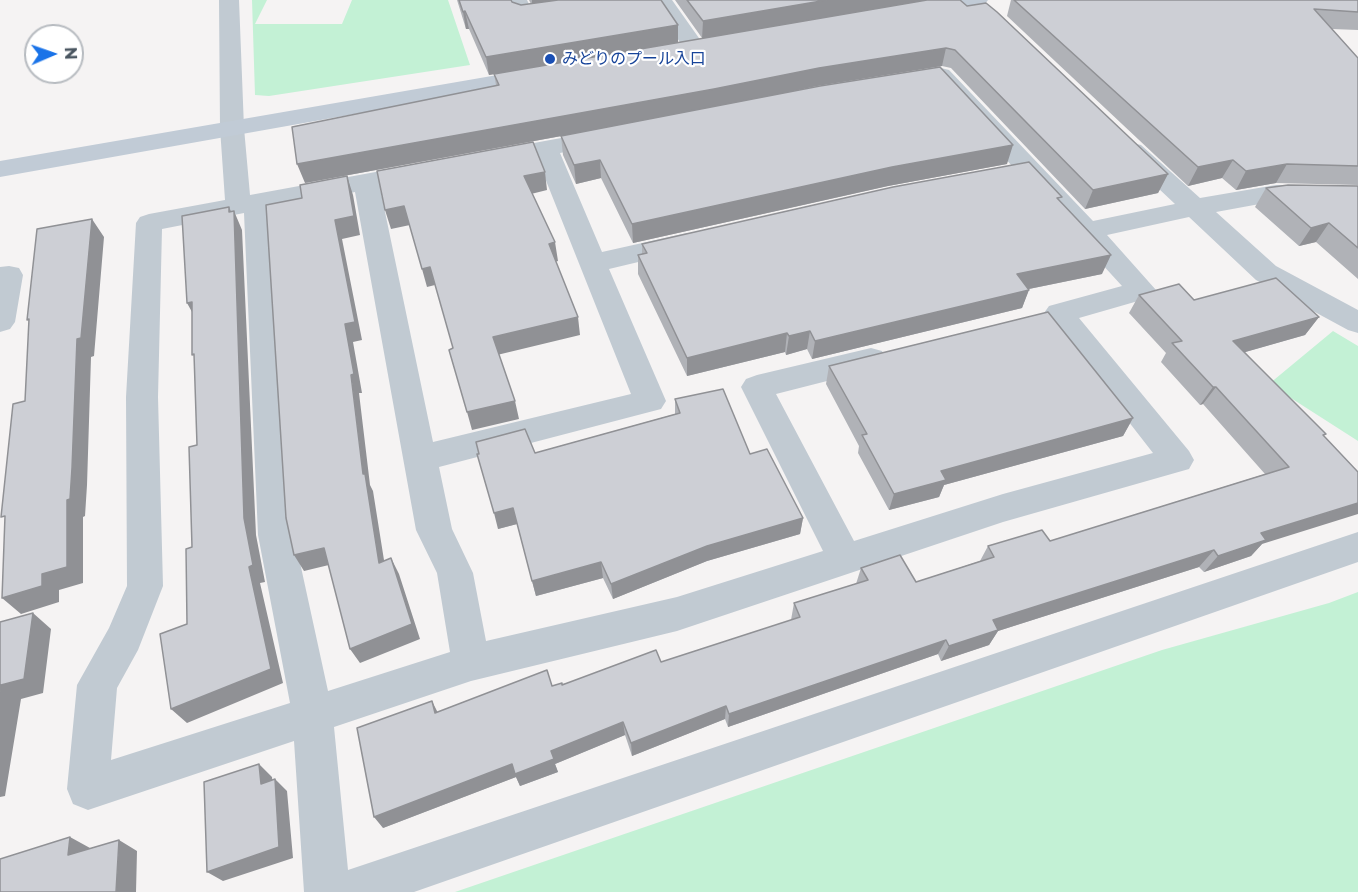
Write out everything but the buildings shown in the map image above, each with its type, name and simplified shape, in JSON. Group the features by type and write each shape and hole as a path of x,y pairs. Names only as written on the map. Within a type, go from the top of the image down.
{"street":[{"path":"229,0 232,128 247,203 276,535 313,716 327,892"},
{"path":"517,0 524,15 624,0"},
{"path":"662,0 703,47 672,52"},
{"path":"893,14 974,0 995,19"},
{"path":"0,169 556,72"},
{"path":"941,75 1017,171 1088,231 1142,290 1047,316 1177,460 1003,508 677,614 471,663 88,789 98,686 124,638 145,586 142,397 148,223 247,203 546,149 817,95 941,75"},
{"path":"1119,137 1193,208 1266,273 1358,323"},
{"path":"419,459 650,401 546,149"},
{"path":"366,181 434,531 455,573 471,663"},
{"path":"1088,231 1276,193 1358,195"},
{"path":"593,263 706,237"},
{"path":"0,277 9,275 0,322"},
{"path":"845,559 757,387 896,353"},
{"path":"349,892 1358,547"}],"green space":[{"path":"252,0 267,0 255,24 342,24 352,0 448,0 470,65 269,96 255,95"},
{"path":"1333,331 1358,346 1358,441 1269,384"},
{"path":"1358,592 1358,892 455,892 1162,650 1329,603"}],"place":[{"name":"みどりのプール入口","path":"550,59"}]}
